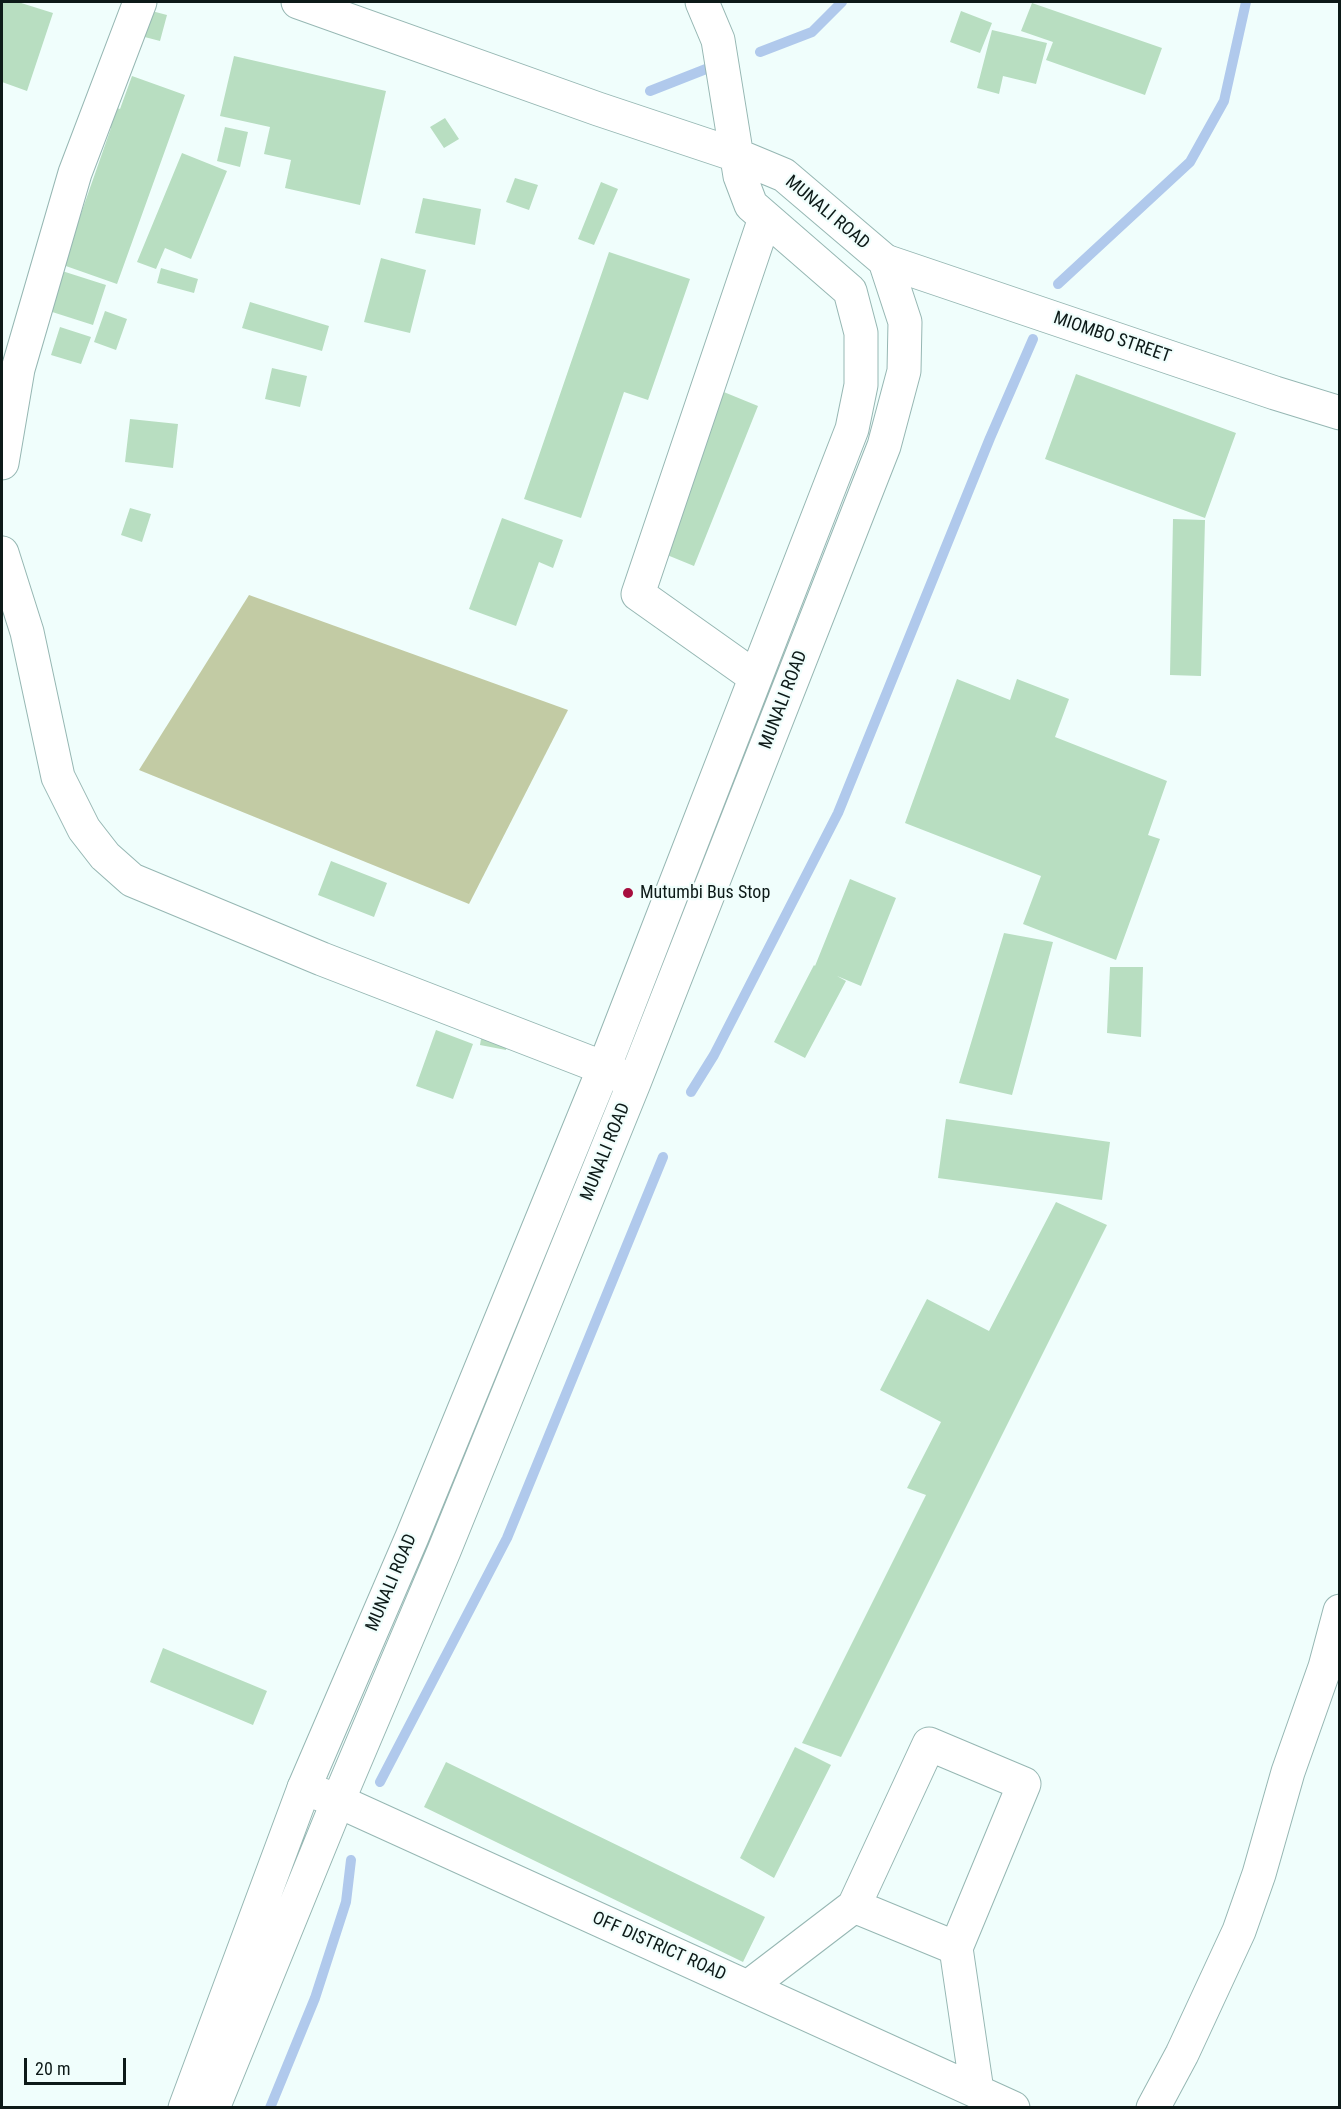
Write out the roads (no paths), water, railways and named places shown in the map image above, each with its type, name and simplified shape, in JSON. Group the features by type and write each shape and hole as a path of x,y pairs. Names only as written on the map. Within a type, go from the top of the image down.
{"main road":[{"path":"2,463 18,369 64,207 140,2"},
{"path":"298,2 598,109 736,155 718,40 702,2"},
{"name":"MUNALI ROAD","path":"185,2108 304,1788 412,1537 604,1068 852,429 861,385 861,333 850,291 751,205 740,176 736,155"},
{"name":"MUNALI ROAD","path":"213,2108 338,1801 444,1551 634,1083 884,446 904,371 905,332 905,321 885,261 784,175 736,155"},
{"path":"756,676 638,594 765,218"},
{"name":"MIOMBO STREET","path":"885,261 1340,413"},
{"path":"2,553 27,633 58,777 84,830 105,856 132,880 322,959 604,1068 634,1083"},
{"path":"1153,2108 1182,2054 1239,1930 1259,1874 1288,1772 1324,1667 1340,1611"},
{"path":"748,1987 854,1906 928,1744 1024,1784 956,1948 977,2091"},
{"name":"OFF DISTRICT ROAD","path":"304,1788 338,1801 1013,2108"},
{"path":"854,1906 956,1948"}],"waterway":[{"path":"760,52 812,32 842,2"},
{"path":"1058,284 1190,162 1224,101 1246,2"},
{"path":"650,91 706,69"},
{"path":"691,1092 714,1055 838,813 990,438 1033,339"},
{"path":"380,1782 507,1538 663,1157"},
{"path":"270,2108 315,1998 346,1902 351,1860"}],"place":[{"name":"Mutumbi Bus Stop","path":"628,893"}]}
